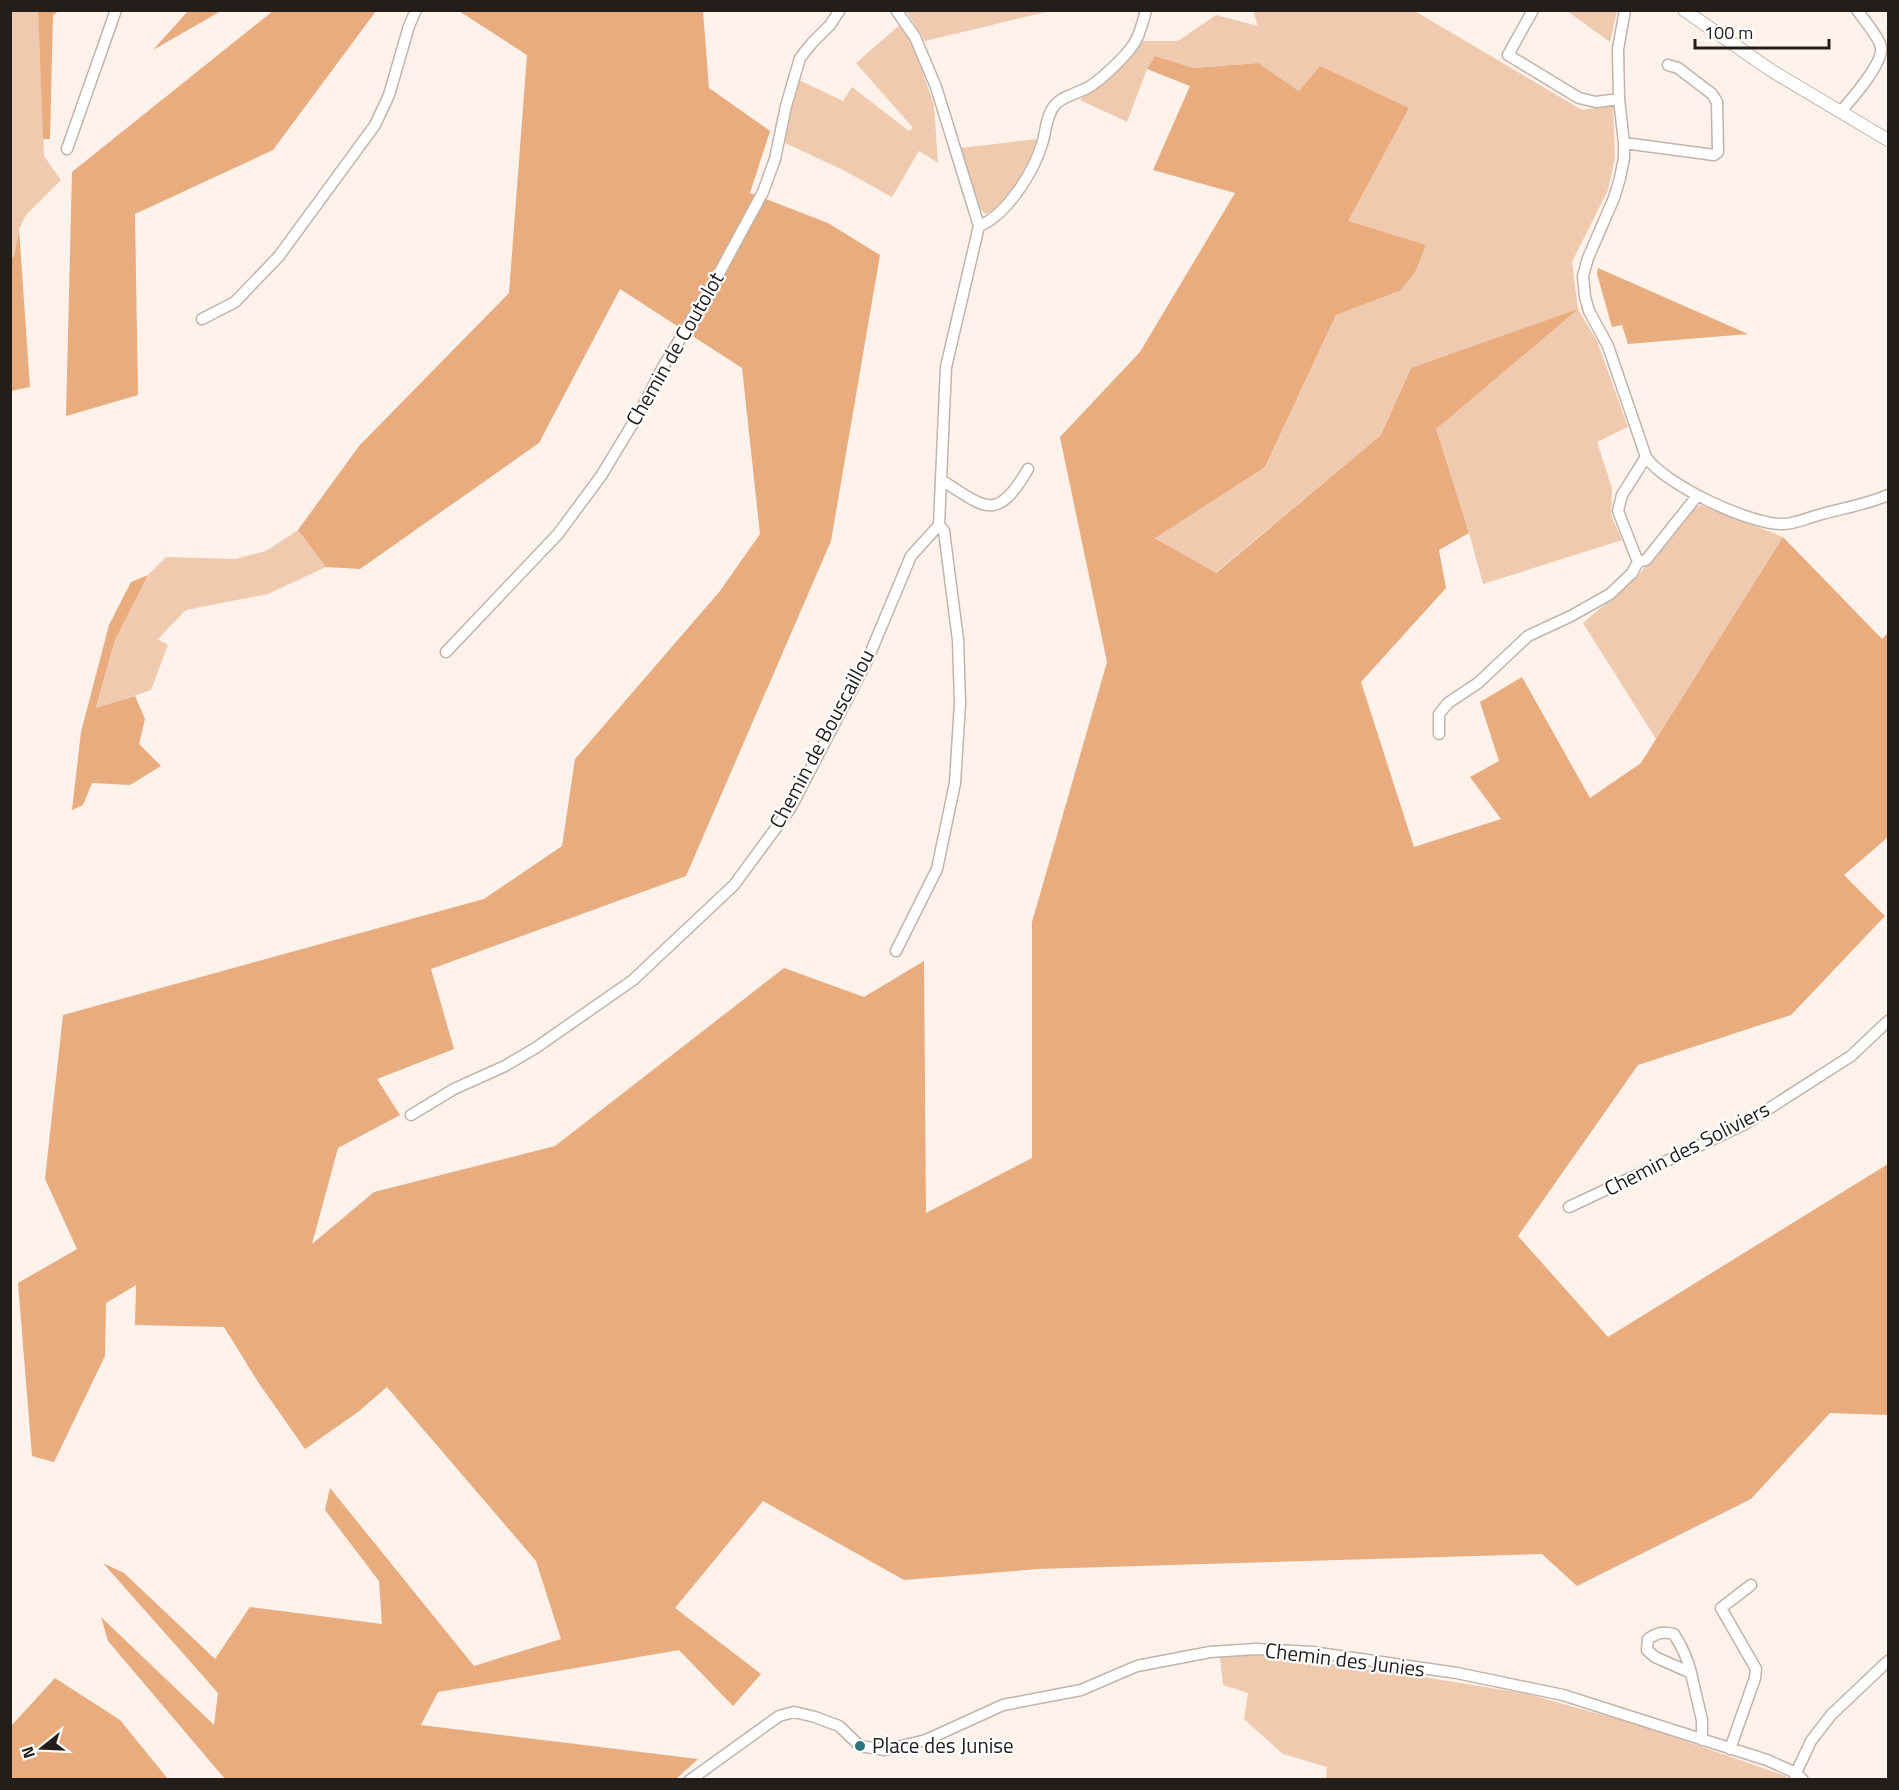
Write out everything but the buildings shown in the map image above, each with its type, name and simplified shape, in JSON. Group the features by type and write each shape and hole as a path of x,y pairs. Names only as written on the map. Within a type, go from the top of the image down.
{"street":[{"path":"67,149 116,10"},
{"path":"202,319 235,302 279,256 375,125 389,94 416,10"},
{"name":"Chemin de Coutolot","path":"446,652 558,534 601,476 711,288 763,192 775,159 786,106 800,58 830,25 840,10"},
{"path":"896,951 937,870 955,783 960,703 958,640 944,531 939,525 946,367 979,226 936,87 915,37 897,10"},
{"path":"979,226 989,222 1004,207 1036,163 1050,111 1063,98 1089,88 1135,44 1146,10"},
{"path":"1533,10 1508,55 1579,98 1596,102 1619,99"},
{"path":"1625,10 1618,49 1619,99 1624,143 1620,178 1583,276 1589,311 1608,346 1646,457 1652,466 1670,480 1697,496 1765,523 1785,524 1888,495"},
{"path":"1684,10 1772,70 1888,140"},
{"path":"1841,111 1856,94 1882,55 1881,44 1857,10"},
{"path":"1624,143 1714,155 1718,153 1717,102 1712,94 1678,68 1668,65"},
{"path":"1638,562 1618,511 1622,495 1646,457"},
{"path":"941,480 984,506 993,506 1006,499 1016,489 1028,469"},
{"path":"1439,734 1439,714 1448,703 1478,683 1528,636 1579,612 1610,594 1632,573 1638,562 1646,560 1697,496"},
{"name":"Chemin de Bouscaillou","path":"411,1115 454,1089 505,1066 537,1047 633,980 734,885 790,809 867,661 910,556 939,525"},
{"name":"Chemin des Soliviers","path":"1569,1207 1745,1124 1851,1056 1888,1021"},
{"path":"1730,1749 1755,1678 1756,1669 1722,1608 1751,1585"},
{"path":"1691,1673 1655,1657 1647,1650 1648,1640 1656,1633 1666,1632 1674,1634 1683,1647 1691,1673 1702,1720 1702,1740"},
{"name":"Chemin des Junies","path":"690,1779 778,1716 794,1712 839,1726 860,1746 885,1750 926,1740 1003,1705 1081,1690 1137,1666 1210,1652 1256,1649 1312,1652 1457,1673 1563,1695 1767,1760 1798,1777"},
{"path":"1798,1777 1811,1741 1831,1715 1888,1661"}],"shaded area":[{"path":"1413,10 1582,110 1613,105 1615,158 1608,190 1572,262 1578,309 1597,341 1628,427 1597,442 1612,488 1611,515 1622,540 1483,584 1435,429 1576,310 1411,368 1381,435 1215,573 1154,537 1265,467 1336,315 1400,291 1425,245 1347,222 1409,108 1299,91 1258,63 1194,68 1155,56 1147,69 1127,122 1080,100 1142,41 1178,41 1216,15 1258,26 1253,11"},
{"path":"11,11 38,11 44,156 61,180 26,215 19,229 14,257 11,257"},
{"path":"38,11 59,11 53,15 50,139 43,139"},
{"path":"188,11 221,11 153,50"},
{"path":"273,11 376,11 273,150 135,214 138,395 66,416 72,172"},
{"path":"459,11 703,11 709,88 770,131 750,193 828,223 880,255 831,541 686,876 431,969 454,1049 377,1079 400,1115 338,1148 312,1244 374,1192 555,1146 784,968 864,997 924,961 926,1213 1032,1158 1032,922 1107,662 1060,437 1140,352 1235,193 1153,170 1190,86 1147,69 1155,56 1194,68 1258,63 1299,91 1320,66 1409,108 1348,221 1426,245 1415,272 1400,291 1336,315 1265,467 1155,538 1216,573 1381,435 1411,368 1578,309 1436,429 1469,533 1439,550 1446,588 1361,682 1414,847 1501,819 1470,777 1499,761 1480,702 1522,677 1590,798 1641,763 1783,537 1882,639 1888,633 1888,837 1844,875 1885,916 1791,1015 1638,1065 1518,1236 1608,1337 1888,1164 1888,1415 1830,1413 1751,1499 1577,1586 1542,1554 1038,1569 904,1580 763,1501 675,1608 761,1674 733,1706 679,1650 438,1692 421,1725 698,1759 676,1779 225,1779 108,1641 101,1617 214,1725 218,1693 103,1563 124,1573 215,1659 250,1607 382,1624 379,1581 325,1510 330,1488 474,1666 561,1639 536,1561 387,1387 358,1412 305,1449 258,1382 224,1327 135,1325 136,1285 106,1303 105,1356 54,1462 32,1456 18,1283 77,1249 45,1179 63,1015 484,899 562,846 575,759 720,591 760,534 742,368 620,289 539,443 360,569 326,567 298,530 359,446 509,293 527,55"},
{"path":"906,11 1050,11 925,41"},
{"path":"1567,11 1617,11 1610,42"},
{"path":"902,23 918,59 934,105 938,163 919,151 892,197 845,171 783,142 799,80 843,101 852,87 909,131 913,128 856,63"},
{"path":"1037,139 1027,165 1014,185 996,207 985,214 980,208 961,148"},
{"path":"19,229 30,387 11,391 11,257 14,257"},
{"path":"1598,268 1748,334 1628,344 1622,325 1612,327 1597,274"},
{"path":"1701,505 1783,537 1656,739 1583,623 1637,577 1692,509"},
{"path":"298,530 326,567 268,594 186,610 158,639 168,645 151,690 96,709 115,640 148,575 166,557 235,559 266,551"},
{"path":"148,575 115,640 96,708 135,696 145,719 139,744 161,766 130,785 92,783 83,805 72,810 81,732 109,625 131,582"},
{"path":"1257,1654 1386,1671 1527,1694 1639,1725 1786,1776 1786,1779 1326,1779 1327,1767 1283,1754 1244,1719 1248,1693 1223,1685 1220,1657"},
{"path":"55,1678 120,1720 168,1779 11,1779 10,1731 12,1725"}],"place":[{"name":"Place des Junise","path":"860,1746"}]}
